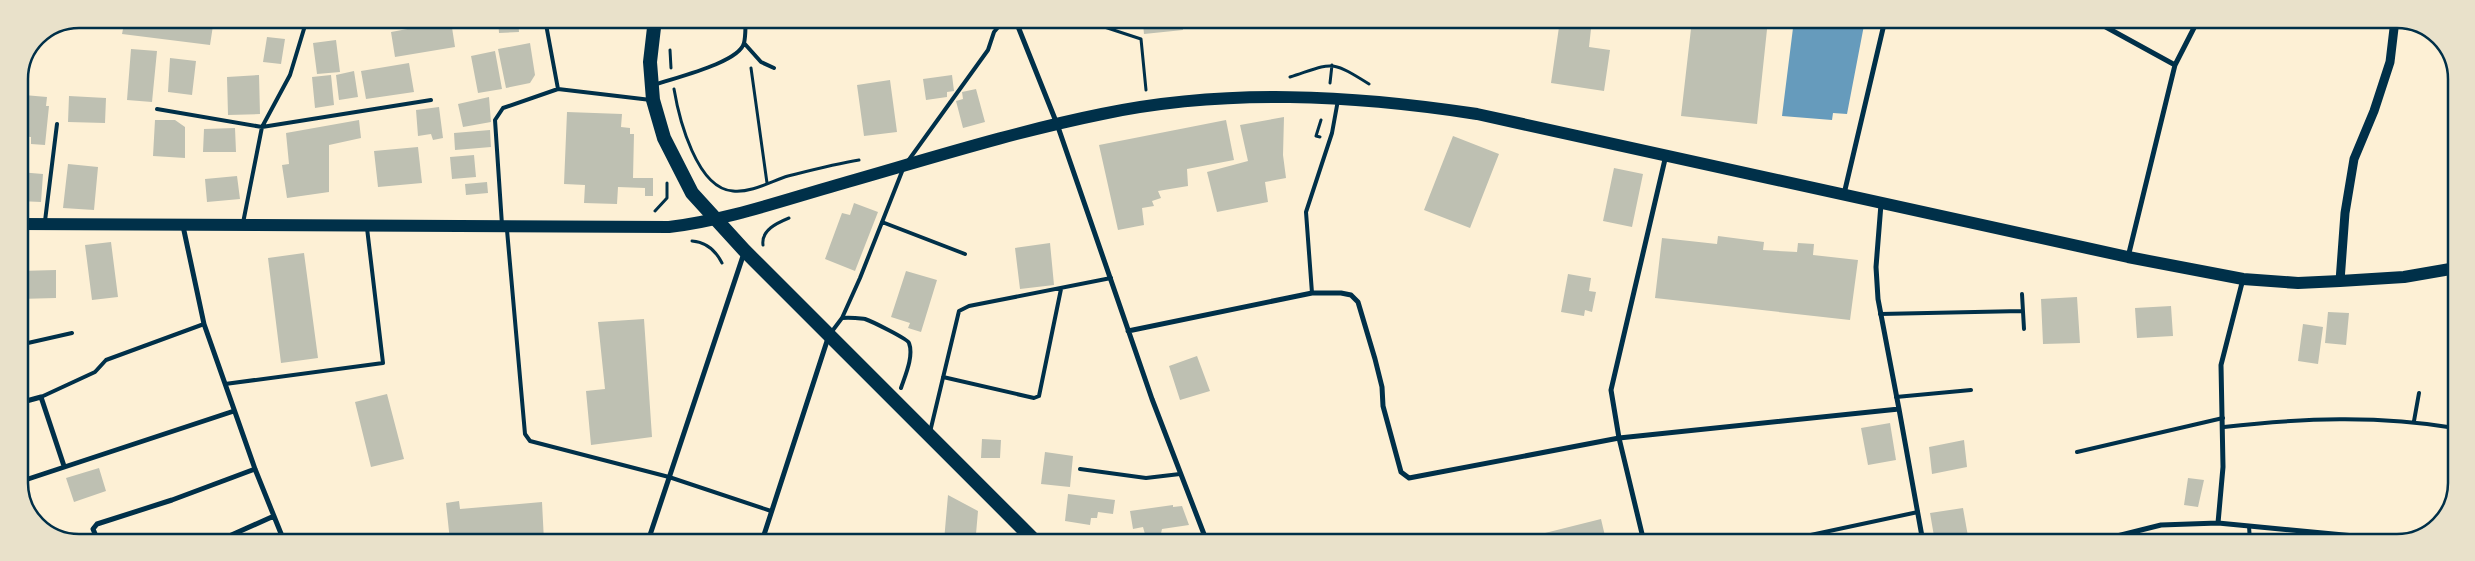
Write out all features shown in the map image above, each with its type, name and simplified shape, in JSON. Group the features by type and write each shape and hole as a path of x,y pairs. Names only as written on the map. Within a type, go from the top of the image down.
{"highway":[{"path":"654,28 650,62 653,100 664,138 680,174 692,193 744,250 1028,534"}],"main road":[{"path":"28,224 648,228 715,220 1057,124 1102,114 1176,102 1254,96 1338,98 1408,103 1477,114 2128,257 2243,279 2298,282 2340,281 2404,277 2447,269"}],"street":[{"path":"1019,28 1057,124 1128,331 1204,534"},
{"path":"1844,195 1883,28"},
{"path":"2108,28 2175,65"},
{"path":"2128,257 2175,65 2194,28"},
{"path":"2340,281 2346,213 2354,159 2374,111 2390,62 2394,28"},
{"path":"1642,534 1619,438 1611,390 1666,155"},
{"path":"1881,203 1876,267 1880,314 1922,534"},
{"path":"183,224 204,324 255,469 281,534"},
{"path":"650,534 744,250"},
{"path":"2218,523 2224,427 2222,359 2243,279"},
{"path":"1128,331 1312,293 1351,295 1358,302 1380,378 1383,406 1404,476 1414,478 1460,466 1619,438 1899,409"},
{"path":"764,534 829,335"},
{"path":"28,401 41,397 64,466"},
{"path":"28,479 234,411"},
{"path":"95,534 94,530 97,524 172,500 255,469"},
{"path":"234,534 274,516"},
{"path":"2127,534 2161,526 2218,523 2333,534"}],"lane":[{"path":"243,225 262,127 290,75 306,28"},
{"path":"547,28 558,89"},
{"path":"651,86 719,63 732,56 744,43 745,28"},
{"path":"829,335 842,318 904,166 988,50 994,32 997,28"},
{"path":"744,43 761,62 774,68"},
{"path":"653,100 558,89 504,108 496,120 504,227 527,438 534,443 669,477 771,511"},
{"path":"1312,293 1306,212 1338,112 1338,98"},
{"path":"157,109 262,127 432,100"},
{"path":"45,224 57,124"},
{"path":"882,222 965,254"},
{"path":"225,384 383,363 367,226"},
{"path":"929,434 957,315 963,308 1111,278"},
{"path":"943,377 1034,398 1039,396 1061,289"},
{"path":"2022,294 2024,329"},
{"path":"1880,314 2022,311"},
{"path":"842,318 869,320 888,332 907,339 910,343 909,357 901,388"},
{"path":"41,397 95,372 106,360 204,324"},
{"path":"28,343 72,333"},
{"path":"1896,397 1971,390"},
{"path":"2414,421 2419,393"},
{"path":"2077,452 2223,418"},
{"path":"2224,427 2293,419 2414,421 2448,427"},
{"path":"1080,469 1146,478 1180,474"},
{"path":"1815,534 1918,512"},
{"path":"2249,526 2250,534"}],"path":[{"path":"1107,28 1141,39 1148,90 1140,91"},
{"path":"748,48 767,183"},
{"path":"1290,77 1332,65 1340,66 1369,84"},
{"path":"673,83 682,125 698,162 710,181 718,188 739,191"},
{"path":"664,204 668,191"},
{"path":"764,247 764,234 793,216"},
{"path":"696,241 710,248 722,263"}],"water":[{"path":"1793,28 1863,28 1847,114 1833,113 1832,120 1782,116"}],"building":[{"path":"123,28 213,28 210,45 122,34"},
{"path":"413,28 452,28 455,47 395,57 391,32"},
{"path":"499,28 519,28 519,32 499,33"},
{"path":"1143,28 1183,28 1183,30 1144,34"},
{"path":"1559,28 1591,28 1589,47 1610,50 1604,91 1551,83"},
{"path":"1691,28 1767,28 1757,124 1681,116"},
{"path":"267,37 285,39 281,64 263,62"},
{"path":"336,40 340,72 317,74 313,43"},
{"path":"530,43 535,75 530,83 506,88 498,49"},
{"path":"131,49 157,51 152,102 127,100"},
{"path":"495,51 502,89 478,93 471,56"},
{"path":"170,58 196,61 192,95 168,92"},
{"path":"409,63 414,92 366,99 361,71"},
{"path":"354,71 358,97 339,100 336,75"},
{"path":"259,75 260,114 228,115 227,77"},
{"path":"331,75 334,105 315,108 312,77"},
{"path":"952,75 954,91 947,92 947,97 926,100 923,79"},
{"path":"890,80 897,132 864,136 857,85"},
{"path":"976,89 985,122 963,128 956,101 963,99 962,92"},
{"path":"28,95 47,97 46,106 49,106 45,145 31,144 31,137 28,137"},
{"path":"69,96 106,98 105,123 68,122"},
{"path":"489,97 491,122 463,127 458,104"},
{"path":"439,107 443,138 433,140 431,134 418,136 416,110"},
{"path":"567,112 622,114 621,127 630,128 630,134 634,134 633,178 653,178 653,196 645,196 645,188 618,187 617,204 584,203 585,185 564,184"},
{"path":"1284,117 1283,155 1286,178 1265,182 1268,202 1217,212 1207,172 1248,161 1240,125"},
{"path":"155,120 175,120 185,127 185,158 153,156"},
{"path":"359,120 361,138 329,145 329,192 287,198 282,165 289,164 286,133"},
{"path":"1226,120 1234,160 1187,169 1188,186 1158,191 1161,198 1152,201 1154,206 1142,208 1144,225 1118,230 1099,145"},
{"path":"235,128 236,152 203,152 204,129"},
{"path":"490,130 491,147 455,150 454,133"},
{"path":"1453,136 1499,154 1470,228 1424,210"},
{"path":"418,147 422,183 378,187 374,151"},
{"path":"474,155 476,177 452,179 450,157"},
{"path":"68,164 98,167 94,210 63,208"},
{"path":"1614,168 1643,174 1632,227 1603,221"},
{"path":"28,173 43,174 41,202 28,201"},
{"path":"237,176 240,199 207,202 205,179"},
{"path":"487,182 488,193 466,195 465,184"},
{"path":"854,203 878,212 855,271 825,259 842,213 850,215"},
{"path":"1718,236 1764,242 1763,250 1797,252 1798,243 1814,244 1813,255 1858,260 1850,320 1655,298 1662,238 1717,244"},
{"path":"111,242 118,297 92,300 85,245"},
{"path":"1050,243 1054,285 1020,289 1015,248"},
{"path":"304,253 318,358 281,363 268,258"},
{"path":"56,270 56,298 28,299 28,271"},
{"path":"906,271 937,280 921,332 908,328 910,323 891,317"},
{"path":"1568,274 1591,278 1589,291 1596,292 1592,312 1585,310 1584,316 1561,312"},
{"path":"2077,297 2080,343 2043,344 2041,299"},
{"path":"2171,306 2173,336 2137,338 2135,308"},
{"path":"2328,312 2349,313 2346,345 2325,343"},
{"path":"644,319 652,437 591,445 586,391 605,389 598,322"},
{"path":"2303,324 2323,327 2318,364 2298,361"},
{"path":"1197,356 1210,391 1180,400 1169,366"},
{"path":"387,394 404,459 371,467 355,402"},
{"path":"1890,423 1896,460 1868,465 1861,428"},
{"path":"982,439 1001,440 1000,458 981,458"},
{"path":"1964,440 1967,467 1932,474 1929,447"},
{"path":"1045,452 1073,456 1070,487 1041,484"},
{"path":"99,468 106,491 74,502 66,478"},
{"path":"2188,478 2204,480 2198,507 2184,505"},
{"path":"1068,494 1115,500 1113,514 1098,512 1097,518 1091,518 1090,525 1065,521"},
{"path":"948,495 978,511 976,534 945,534"},
{"path":"459,501 460,509 542,502 544,534 449,534 446,503"},
{"path":"1173,505 1173,507 1182,506 1189,525 1162,529 1161,534 1145,534 1143,527 1133,529 1130,511"},
{"path":"1963,508 1968,534 1934,534 1930,513"},
{"path":"1601,519 1605,534 1541,534"}]}
